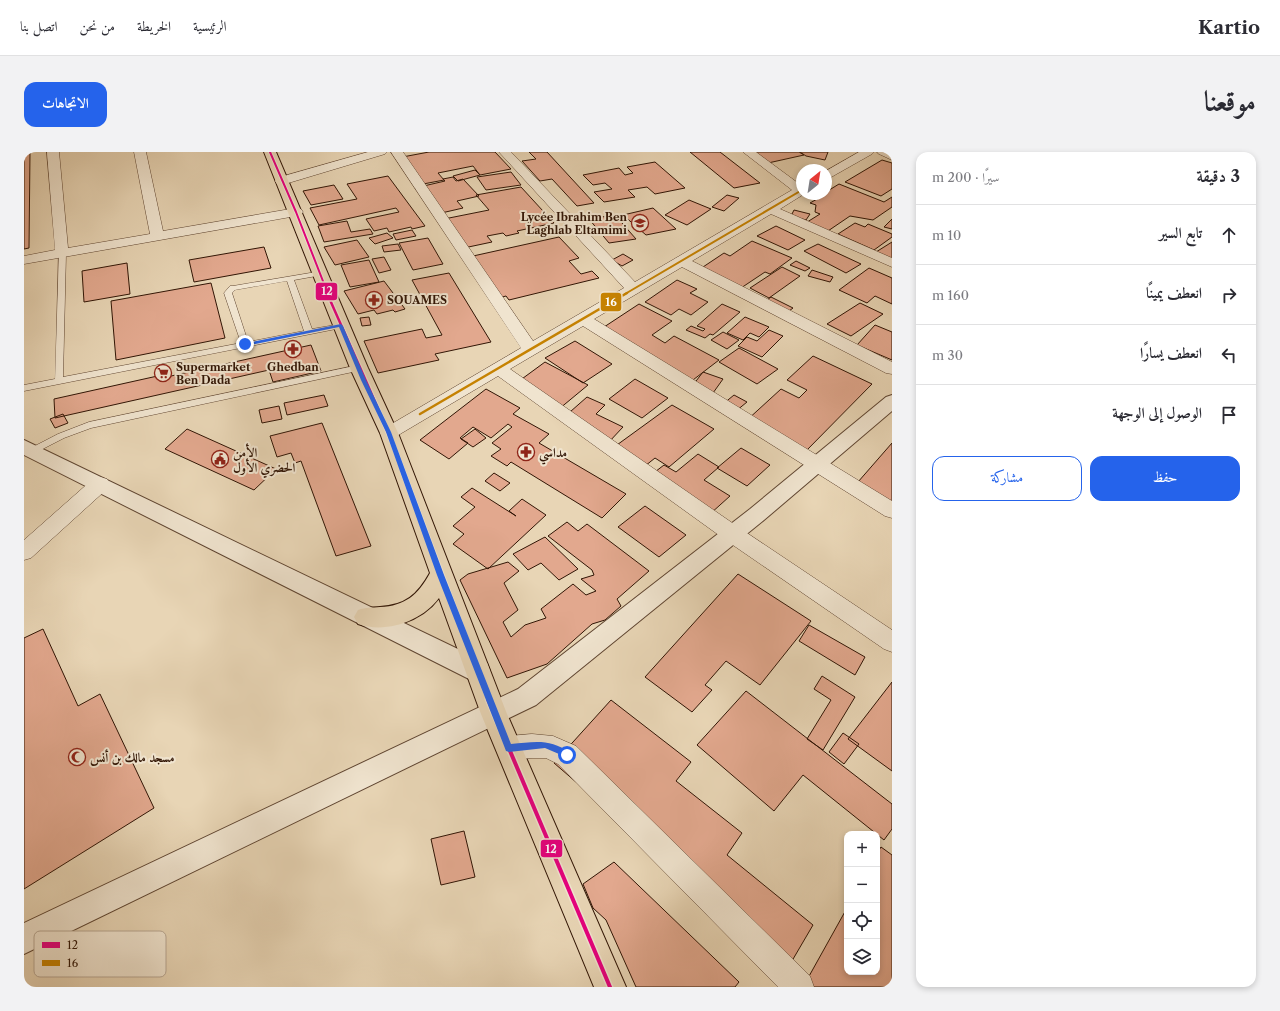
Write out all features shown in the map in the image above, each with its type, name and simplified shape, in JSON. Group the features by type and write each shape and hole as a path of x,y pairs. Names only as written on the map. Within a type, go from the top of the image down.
{"main road":[{"path":"270,152 281,181 296,212 318,273 359,368 389,432 494,714 610,987"},
{"path":"366,617 383,617 410,611 424,601 432,592 441,575"}],"street":[{"path":"53,152 62,253"},
{"path":"140,152 157,237"},
{"path":"281,181 381,152"},
{"path":"398,152 530,349"},
{"path":"505,152 633,290"},
{"path":"749,152 796,187"},
{"path":"883,152 892,156"},
{"path":"832,172 864,153"},
{"path":"389,432 796,194"},
{"path":"770,209 892,264"},
{"path":"24,260 296,212"},
{"path":"682,261 892,369"},
{"path":"583,318 892,511"},
{"path":"498,368 734,535 892,642"},
{"path":"41,931 527,697 734,535 819,466 892,401"},
{"path":"28,449 478,671"},
{"path":"24,552 100,484"},
{"path":"509,748 545,745 567,755 799,987"},
{"path":"24,939 34,934"}],"lane":[{"path":"59,381 62,253"},
{"path":"245,344 229,292 233,288 318,273"},
{"path":"290,279 309,332"},
{"path":"24,388 341,326"},
{"path":"28,449 89,425 359,368"}],"building":[{"path":"24,152 30,152 29,248 24,249"},
{"path":"429,152 495,152 511,169 480,175 473,166 438,173 444,180 418,185 397,158"},
{"path":"529,152 547,152 594,203 577,206 552,179 540,181 522,161 536,159"},
{"path":"690,152 720,152 760,183 734,188"},
{"path":"752,152 799,152 804,155 768,163"},
{"path":"800,152 828,152 825,160 806,156"},
{"path":"882,160 892,163 892,189 881,196 845,182"},
{"path":"655,162 685,188 655,194 647,187 628,190 635,197 604,202 594,192 612,189 605,183 593,185 583,175 619,168 625,175 633,173 627,167"},
{"path":"475,170 480,175 458,181 453,176"},
{"path":"511,172 521,185 486,190 477,177"},
{"path":"388,176 425,226 412,229 411,227 389,232 387,228 374,231 366,219 399,212 396,208 319,225 310,208 357,199 347,184"},
{"path":"453,177 456,181 463,179 479,196 457,201 463,208 437,214 415,188 445,181 443,179"},
{"path":"839,184 884,202 892,197 892,207 873,220 850,216 825,233 804,224 820,214 815,212 816,205 810,203 815,200 832,200 832,188"},
{"path":"334,185 343,199 311,205 303,191"},
{"path":"521,187 554,223 517,231 519,233 506,236 503,233 487,236 492,242 459,249 439,220 489,210 476,195"},
{"path":"727,195 739,198 724,211 712,207"},
{"path":"689,200 711,209 687,225 665,215"},
{"path":"653,208 676,229 646,235 623,215"},
{"path":"794,210 810,214 806,220 791,216"},
{"path":"615,215 636,239 609,243 589,219"},
{"path":"892,219 892,229 884,227"},
{"path":"347,221 351,232 370,229 373,234 324,242 318,226"},
{"path":"855,223 865,227 868,224 892,234 892,237 874,250 838,234"},
{"path":"776,226 805,240 788,250 757,236"},
{"path":"412,230 416,236 396,240 393,234"},
{"path":"387,233 393,238 375,244 369,238"},
{"path":"559,237 579,258 569,261 581,274 592,271 599,278 509,300 506,296 495,299 464,258"},
{"path":"428,238 443,264 413,270 399,243"},
{"path":"357,240 369,257 335,265 324,247"},
{"path":"752,241 792,258 770,274 765,272 741,288 700,269 724,253 730,256"},
{"path":"892,242 892,260 876,252"},
{"path":"398,244 401,250 384,252 382,246"},
{"path":"818,244 861,264 846,273 804,251"},
{"path":"264,247 271,268 194,282 189,260"},
{"path":"623,254 633,260 622,266 612,260"},
{"path":"384,257 391,270 379,273 372,259"},
{"path":"369,260 379,282 350,287 341,265"},
{"path":"796,261 810,268 805,271 790,265"},
{"path":"127,263 130,294 84,302 82,271"},
{"path":"782,267 800,276 769,298 750,288"},
{"path":"869,268 892,278 892,304 875,296 867,303 839,290"},
{"path":"812,270 833,277 830,282 808,276"},
{"path":"449,273 491,342 435,354 439,360 378,373 364,341 422,329 426,338 442,335 412,280"},
{"path":"677,280 697,289 690,293 708,302 691,315 679,309 671,315 645,302"},
{"name":"SOUAMES","path":"384,281 405,309 377,314 374,310 358,314 344,291"},
{"path":"211,283 225,338 116,360 111,301"},
{"path":"771,297 793,308 789,311 767,300"},
{"path":"860,303 883,314 851,336 827,324"},
{"path":"639,304 672,321 652,335 665,343 674,336 719,360 689,383 601,329"},
{"path":"722,304 740,312 713,335 710,334 705,338 686,330 691,326 703,331 705,329 697,326"},
{"path":"369,317 371,325 362,326 360,318"},
{"path":"745,317 769,327 759,337 750,333 743,340 727,333"},
{"path":"875,325 892,332 892,360 857,345"},
{"path":"769,330 783,336 762,357 738,346 747,337 757,341"},
{"path":"723,332 739,340 727,349 711,340"},
{"path":"575,341 612,364 583,383 545,358"},
{"path":"311,345 321,371 273,382 269,370 55,418 54,399 162,375 162,378"},
{"path":"739,348 778,369 757,384 719,362"},
{"path":"813,356 872,384 805,452 746,421 781,389 799,398 807,390 787,380"},
{"path":"545,362 588,385 559,409 515,384"},
{"path":"703,372 723,379 713,393 693,385"},
{"path":"635,379 668,398 642,418 609,399"},
{"name":"مداسي","path":"486,389 520,408 513,414 549,434 539,443 626,494 602,518 511,462 507,466 491,456 501,449 492,443 512,427 508,424 491,438 473,427 460,438 468,443 449,459 420,440"},
{"path":"324,395 328,406 287,415 284,403"},
{"path":"734,395 747,402 736,411 723,404"},
{"path":"587,397 605,405 596,414 623,427 608,443 562,419"},
{"path":"672,405 714,429 669,467 655,458 640,470 610,450"},
{"path":"279,406 282,419 262,423 259,410"},
{"path":"63,414 68,423 55,428 50,419"},
{"path":"322,423 371,546 336,556 301,461 295,463 291,453 277,457 270,436"},
{"name":"الأمن الحضري الأول","path":"187,429 276,469 254,490 165,449"},
{"path":"475,429 486,438 473,447 461,439"},
{"path":"892,443 892,513 851,490"},
{"path":"741,448 770,465 747,486 717,468"},
{"path":"698,454 719,467 704,480 730,496 710,514 651,475 664,465 676,472"},
{"path":"494,473 510,483 500,491 485,481"},
{"path":"472,488 516,516 509,511 522,499 546,515 488,569 453,544 464,534 453,526 475,507 461,497"},
{"path":"645,506 686,535 659,557 618,527"},
{"path":"567,522 578,531 587,524 649,571 617,599 621,606 605,620 592,624 547,664 507,678 460,580 468,574 508,562 519,571 504,583 518,610 503,622 511,637 525,625 546,618 541,609 573,584 586,595 596,591 581,579 594,575 592,570 548,536"},
{"path":"545,537 578,569 559,580 541,563 528,570 513,554"},
{"path":"738,574 811,621 760,685 726,661 705,685 712,690 692,712 645,677"},
{"path":"809,625 865,657 855,675 799,641"},
{"name":"مسجد مالك بن أنس","path":"43,629 78,706 100,694 154,808 24,889 24,638"},
{"path":"822,676 855,697 823,750 807,739 831,700 814,689"},
{"path":"892,682 892,771 848,739"},
{"path":"746,691 892,804 892,829 884,840 880,837 880,831 873,831 803,775 774,811 697,745"},
{"path":"611,700 691,762 676,781 742,833 727,855 813,925 789,966 554,763"},
{"path":"843,733 859,744 844,764 829,752"},
{"path":"464,831 475,877 441,885 431,839"},
{"path":"881,847 892,855 892,987 803,987 844,913 844,975 880,975"},
{"path":"614,862 739,982 735,987 636,987 606,920 593,908 583,884"}],"transit line":[{"name":"12","path":"270,152 359,368 389,433 494,714 610,987"},
{"name":"16","path":"420,414 796,194"}],"place":[{"name":"Lycée Ibrahim Ben Laghlab Eltamimi","path":"640,223"},
{"name":"SOUAMES","path":"374,300"},
{"name":"Ghedban","path":"293,349"},
{"name":"Supermarket Ben Dada","path":"163,373"},
{"name":"مداسي","path":"526,452"},
{"name":"الأمن الحضري الأول","path":"220,459"},
{"name":"مسجد مالك بن أنس","path":"77,757"}],"route":[{"path":"245,344 341,326 364,380 389,432 441,575 494,714 509,748 545,745 567,755"}]}
